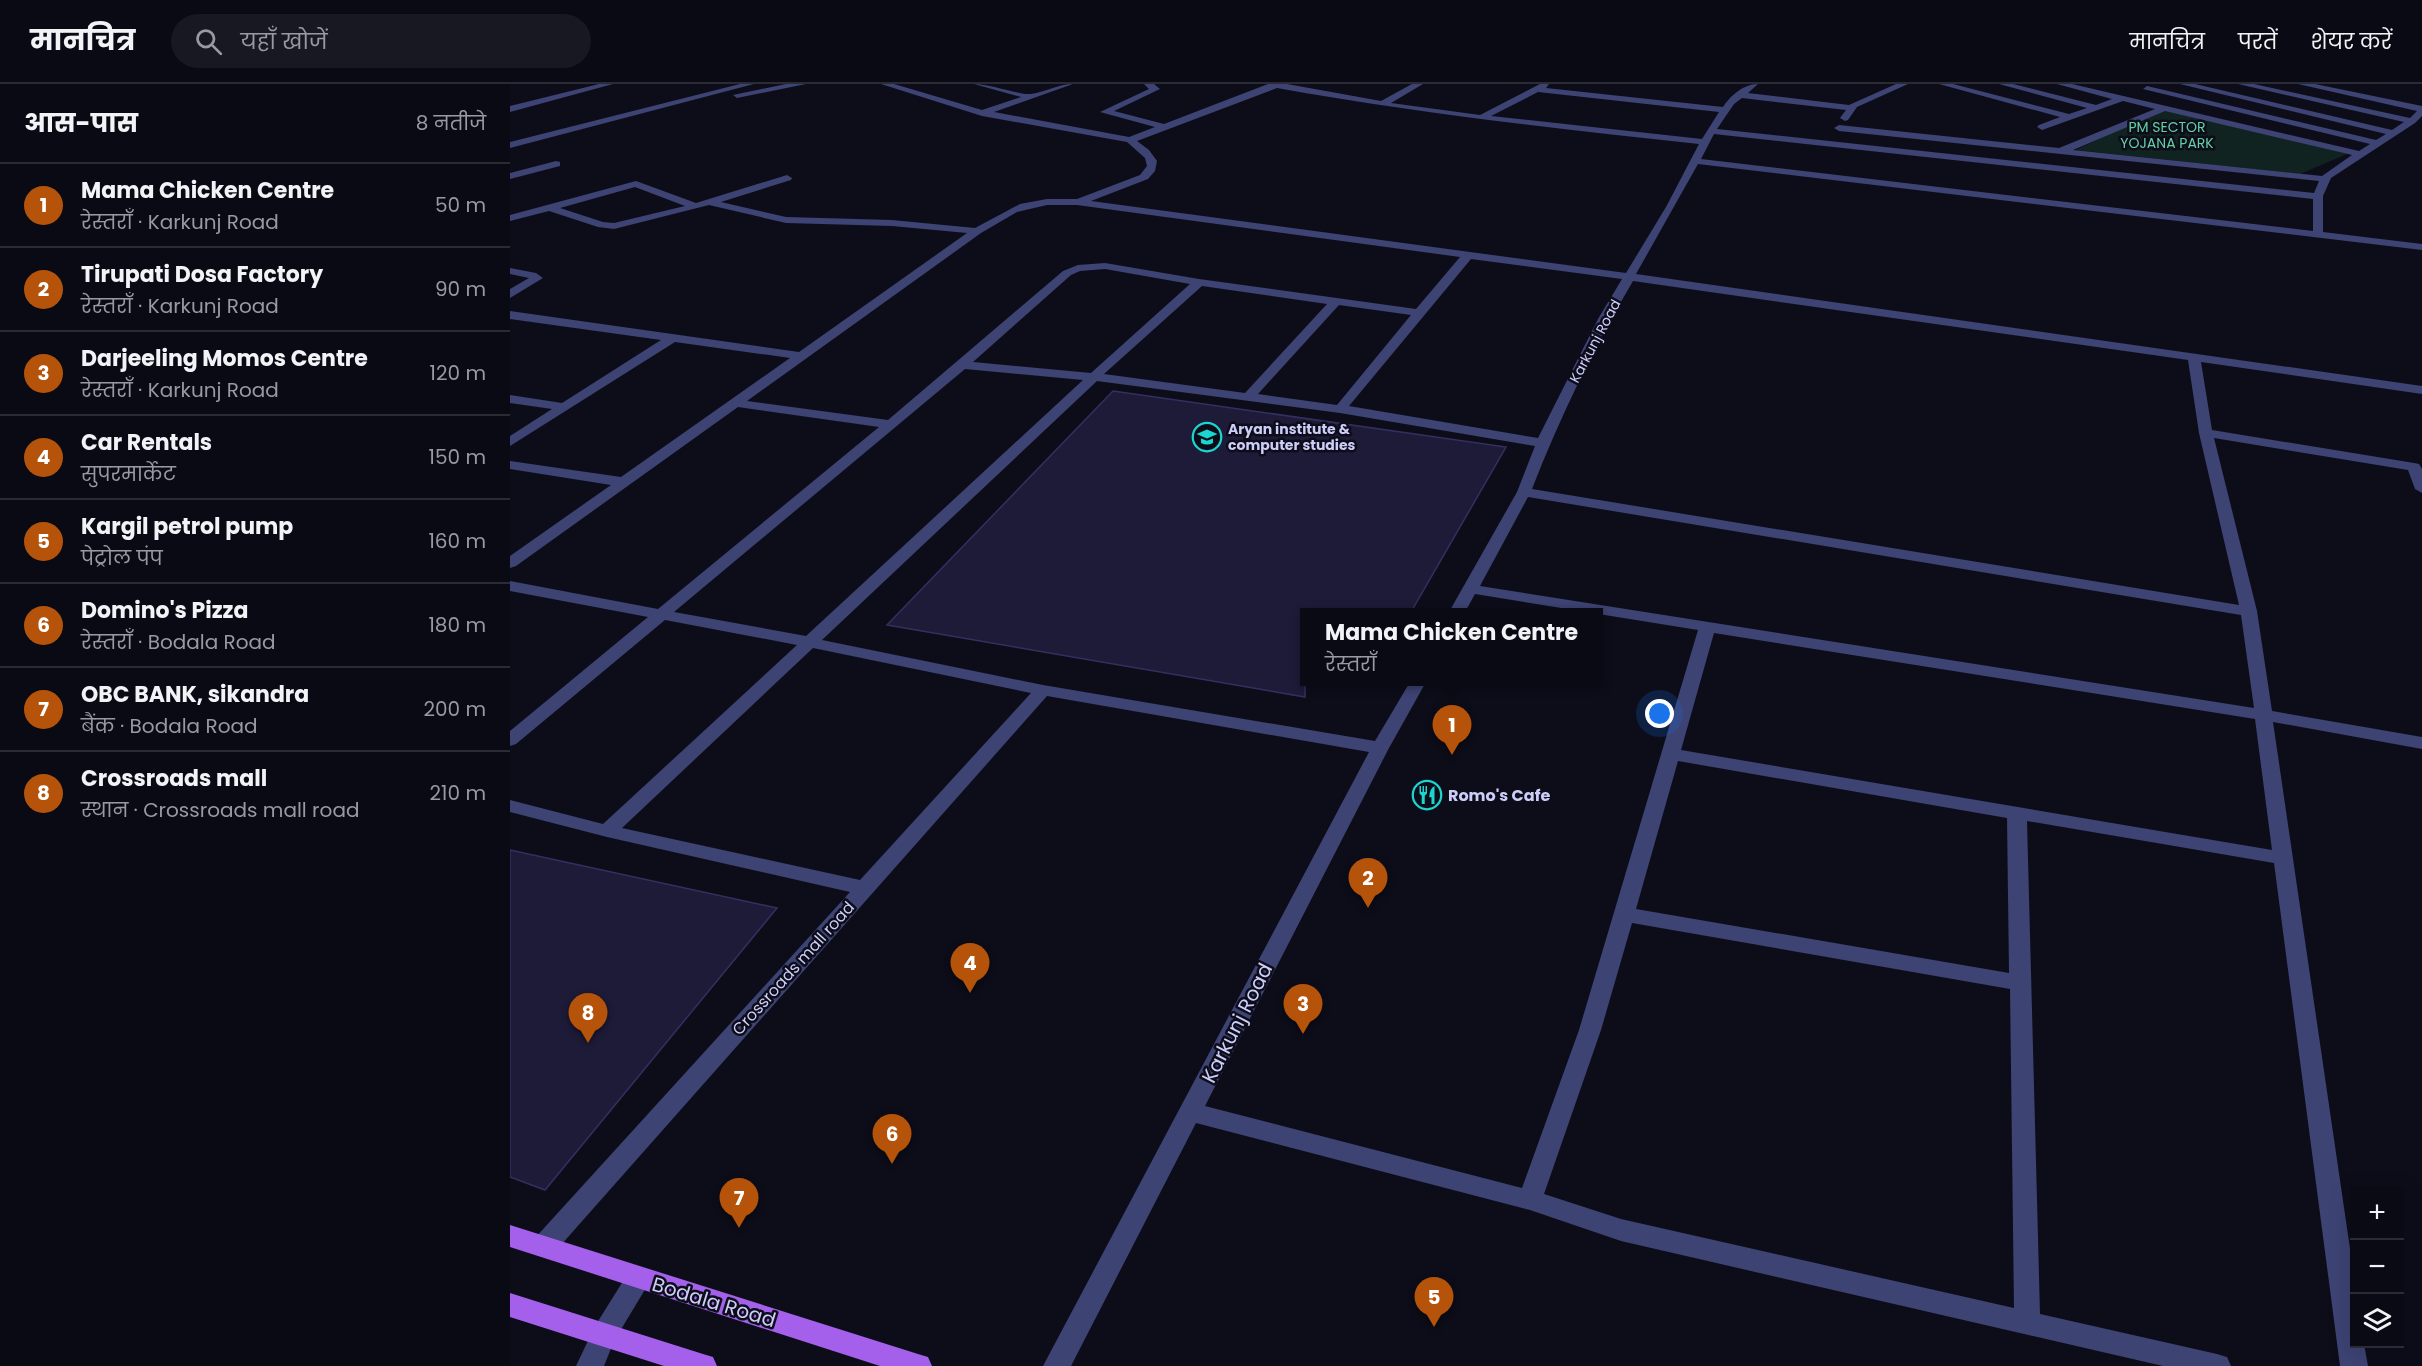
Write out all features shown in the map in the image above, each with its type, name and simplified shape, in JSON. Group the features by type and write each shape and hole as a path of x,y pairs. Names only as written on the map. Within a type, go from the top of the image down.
{"main road":[{"name":"Bodala Road","path":"510,1236 918,1366"},
{"path":"510,1305 703,1366"}],"street":[{"path":"512,107 609,84"},
{"path":"510,146 706,91 720,92 750,84"},
{"path":"706,91 743,95 802,84"},
{"path":"885,84 982,114 1130,140 1276,84 1382,104 1481,118 1704,142"},
{"path":"978,84 1030,97"},
{"path":"982,114 1069,84"},
{"path":"1148,84 1156,88 1105,112 1166,128"},
{"path":"1382,104 1419,84"},
{"path":"1481,118 1547,84"},
{"path":"1592,95 1612,84"},
{"name":"Karkunj Road","path":"1459,608 1524,492 1543,443 1604,319 1696,161 1704,142 1726,110 1754,84"},
{"path":"1740,95 1850,108 1904,84"},
{"path":"1943,84 2069,117"},
{"path":"2003,84 2094,107"},
{"path":"2061,84 2359,154"},
{"path":"2042,127 2161,84"},
{"path":"2184,84 2394,133"},
{"path":"2242,84 2412,121"},
{"path":"2302,84 2422,110"},
{"path":"1534,89 1726,110"},
{"path":"2147,89 2378,143"},
{"path":"1832,143 1850,108"},
{"path":"2060,152 2165,108"},
{"path":"2318,233 2318,196 2325,179 2359,154 2412,121 2422,110"},
{"path":"1839,128 2325,179"},
{"path":"1712,130 2318,196"},
{"path":"1077,202 1144,177 1151,171 1153,164 1149,156 1130,140"},
{"path":"1696,161 2422,247"},
{"path":"510,176 556,164"},
{"path":"548,207 602,225 614,226 696,206 787,178"},
{"path":"510,218 636,184 696,206"},
{"path":"708,202 786,220 892,223 977,231"},
{"path":"510,563 977,231 1020,206 1035,202 1077,202 1630,277 2422,390"},
{"path":"1340,409 1467,256"},
{"path":"510,740 962,365 1067,273 1078,268 1105,266 1199,282 1419,313"},
{"path":"510,271 537,278 510,294"},
{"path":"607,831 1199,282"},
{"path":"1248,397 1336,301"},
{"path":"510,315 800,356"},
{"path":"510,442 671,339"},
{"path":"2194,358 2206,434 2249,611 2354,1366"},
{"path":"962,365 1094,377 1340,409 1543,443"},
{"path":"510,399 565,407"},
{"path":"736,403 890,424"},
{"path":"2206,434 2418,468 2422,489"},
{"path":"510,465 623,482"},
{"path":"1524,492 2249,611"},
{"path":"510,586 809,642 1043,690 1380,748"},
{"path":"1471,589 1593,608"},
{"path":"1603,610 2263,715 2422,743"},
{"path":"1530,1200 1590,1030 1708,626"},
{"name":"Karkunj Road","path":"1057,1366 1380,748 1415,686"},
{"name":"Crossroads mall road","path":"544,1246 1043,690"},
{"path":"1671,754 2283,858"},
{"path":"510,806 607,831 864,888"},
{"path":"2017,813 2027,1323"},
{"path":"1624,914 2020,983"},
{"path":"1191,1112 1530,1200 1621,1230 2217,1366"},
{"path":"590,1366 604,1334 639,1278"}],"green space":[{"name":"PM SECTOR YOJANA PARK","path":"2164,108 2347,154 2300,174 2076,150"}],"building":[{"name":"Aryan institute & computer studies","path":"1113,391 1506,447 1413,608 1300,608 1300,686 1305,686 1305,697 887,625"},
{"path":"510,850 777,908 545,1190 510,1177"}],"place":[{"name":"Aryan institute & computer studies","path":"1207,437"},
{"name":"Mama Chicken Centre","path":"1452,755"},
{"name":"Romo's Cafe","path":"1427,795"},
{"name":"Tirupati Dosa Factory","path":"1368,908"},
{"name":"Car Rentals","path":"970,993"},
{"name":"Darjeeling Momos Centre","path":"1303,1034"},
{"name":"Crossroads mall","path":"588,1043"},
{"name":"Domino's Pizza","path":"892,1164"},
{"name":"OBC BANK, sikandra","path":"739,1228"},
{"name":"Kargil petrol pump","path":"1434,1327"}]}
